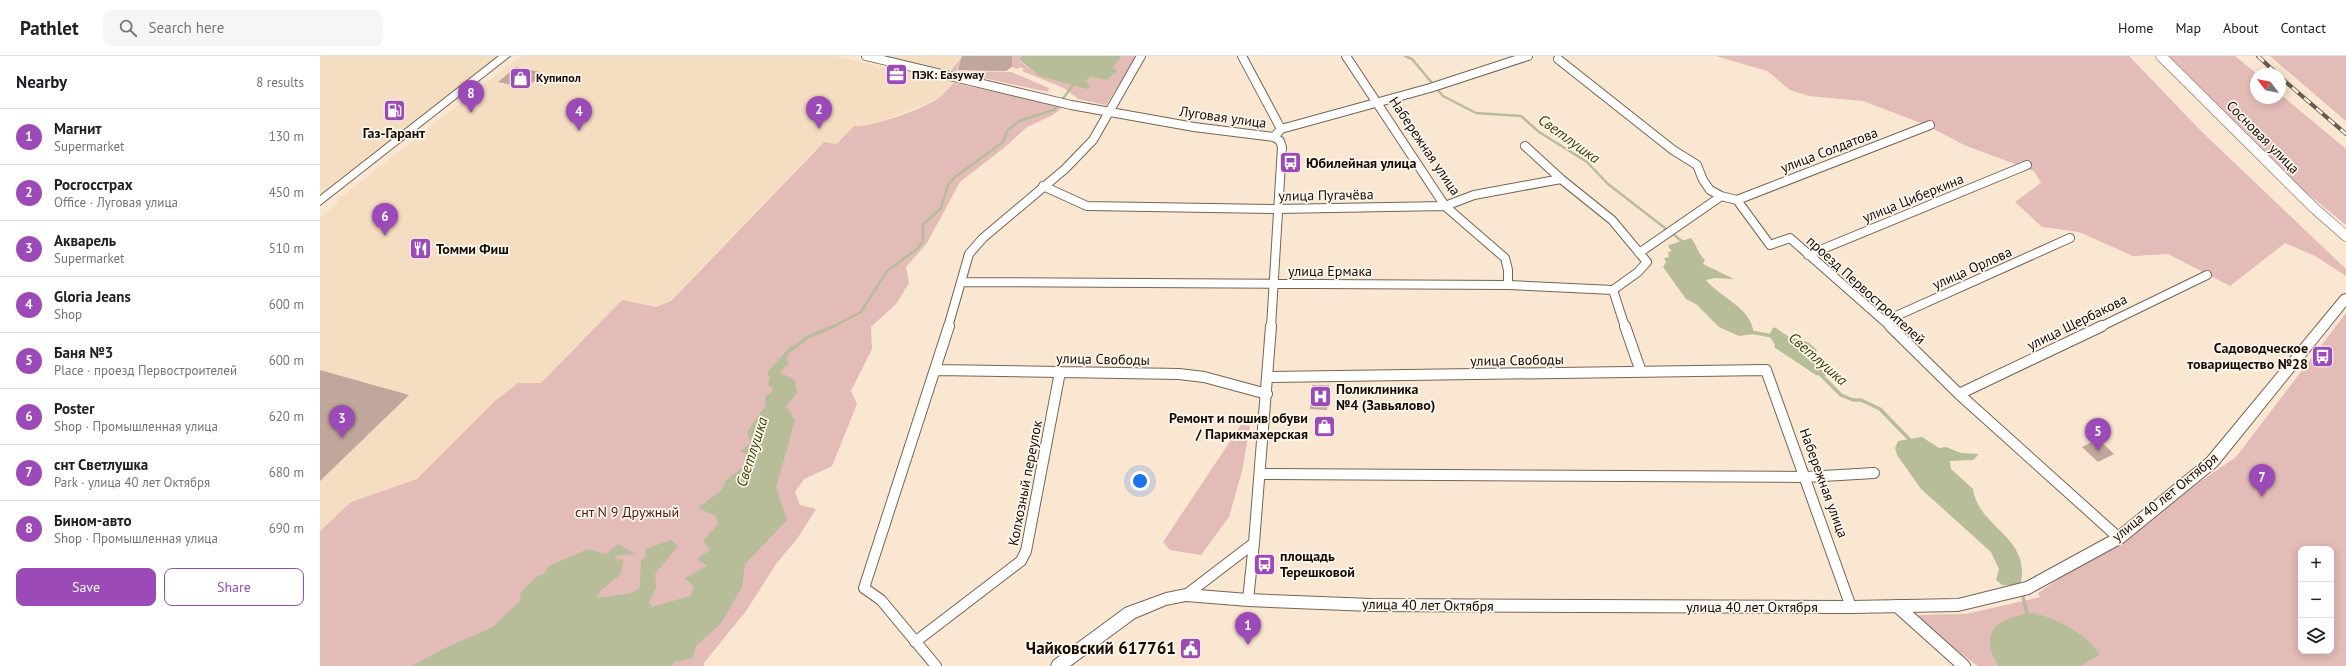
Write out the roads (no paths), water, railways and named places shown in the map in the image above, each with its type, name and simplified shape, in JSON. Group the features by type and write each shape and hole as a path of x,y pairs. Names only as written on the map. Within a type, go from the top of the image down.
{"main road":[{"path":"320,201 505,56"},
{"name":"улица 40 лет Октября","path":"1058,666 1130,613 1166,599 1186,596 1378,605 1851,607 1958,605 2023,590 2119,538 2212,462 2346,298"}],"street":[{"name":"Луговая улица","path":"866,56 1071,105 1194,127 1274,137 1281,128 1377,103 1528,56"},
{"path":"936,666 881,600 864,588 936,370 969,254 983,238 1043,186 1064,170 1093,140 1107,112 1141,56"},
{"path":"1242,56 1281,128"},
{"name":"Набережная улица","path":"1346,56 1445,206 1500,252 1505,258 1508,270 1508,285"},
{"name":"Сосновая улица","path":"2161,56 2314,208 2346,236"},
{"path":"1558,59 1673,150 1697,165 1704,185 1720,196 1737,200"},
{"name":"улица Солдатова","path":"1737,200 1930,125"},
{"path":"1248,600 1267,394 1272,283 1282,147 1280,141 1274,137"},
{"path":"1525,146 1561,179 1612,220 1647,262 1638,272 1613,290 1641,372"},
{"name":"улица Циберкина","path":"1808,255 2027,165"},
{"name":"улица Пугачёва","path":"1043,186 1087,206 1277,209 1445,206 1474,195 1561,179"},
{"path":"1639,253 1720,196"},
{"name":"проезд Первостроителей","path":"1737,200 1770,246 1790,238 1885,321 1959,394 2119,538"},
{"name":"улица Орлова","path":"1885,321 2070,238"},
{"name":"улица Щербакова","path":"1959,394 2208,275"},
{"name":"улица Ермака","path":"961,282 1508,285 1613,290"},
{"name":"улица Свободы","path":"936,370 1179,374 1204,378 1267,394"},
{"name":"Набережная улица","path":"1766,370 1806,477 1851,607"},
{"name":"улица Свободы","path":"1268,377 1766,370"},
{"name":"Колхозный переулок","path":"915,642 1021,561 1026,551 1060,372"},
{"path":"1260,474 1806,477 1874,473"},
{"path":"1186,596 1254,543"},
{"path":"1897,606 1964,666"}],"water":[{"path":"1021,56 1122,56 1113,67 1118,71 1107,80 1091,77 1086,81 1090,86 1087,89 1039,76 1020,60"},
{"path":"1691,238 1705,260 1703,264 1734,279 1715,278 1706,280 1742,310 1752,325 1754,334 1739,336 1719,327 1696,304 1686,299 1663,267 1666,262 1664,258 1669,257 1668,252 1672,251 1668,247 1669,245"},
{"path":"1773,326 1789,337 1808,342 1816,349 1820,368 1826,376 1816,375 1774,347 1775,345 1769,335 1773,328 1775,328"},
{"path":"791,346 793,347 786,358 789,364 780,372 795,381 797,393 786,406 795,420 776,488 787,520 745,564 742,587 721,623 696,646 693,658 674,662 672,666 412,666 443,649 493,627 521,600 520,593 536,577 544,574 549,566 588,549 606,554 618,544 635,554 618,555 614,559 623,560 621,574 600,591 597,598 632,593 640,587 641,560 646,556 645,549 671,540 678,546 655,574 656,588 649,602 652,607 690,596 694,587 685,578 707,566 697,559 710,550 703,541 718,524 716,516 698,508 722,490 726,480 753,460 751,455 740,452 751,442 747,432 766,405 765,397 772,392 772,388 768,385 770,377 767,375 769,370"},
{"path":"1922,437 1939,448 1946,447 1961,453 1979,454 1973,460 1950,461 1951,469 1973,489 1977,502 1984,514 2012,544 2019,556 2022,569 2020,586 2002,585 1996,580 1999,569 1991,552 1921,489 1897,455 1895,448 1898,441"},
{"path":"2036,613 2063,624 2081,634 2095,647 2100,655 2081,666 1998,666 1992,653 1990,643 1991,634 1996,627 2003,621 2013,617"}],"waterway":[{"name":"Светлушка","path":"1405,56 1412,59 1443,96 1476,113 1521,116 1539,132 1587,162 1608,184 1683,242"},
{"name":"Светлушка","path":"834,326 861,312 887,271 917,249 923,241 923,225 941,208 948,185 955,177 1003,142 1007,131 1019,121 1054,110 1074,84"},
{"name":"Светлушка","path":"792,349 808,337 834,326"},
{"name":"Светлушка","path":"1751,332 1772,336"},
{"name":"Светлушка","path":"1820,374 1841,395 1853,400 1861,400 1880,409 1911,441"},
{"name":"Светлушка","path":"2022,593 2028,617"}],"railway":[{"path":"2258,56 2271,68"},
{"path":"2286,82 2346,134"}],"place":[{"name":"ПЭК: Easyway","path":"897,75"},
{"name":"Купипол","path":"521,78"},
{"name":"Газ-Гарант","path":"394,111"},
{"name":"Бином-авто","path":"471,113"},
{"name":"Росгосстрах","path":"819,129"},
{"name":"Gloria Jeans","path":"579,131"},
{"name":"Юбилейная улица","path":"1291,163"},
{"name":"Poster","path":"385,236"},
{"name":"Томми Фиш","path":"421,249"},
{"name":"Садоводческое товарищество №28","path":"2323,356"},
{"name":"Поликлиника №4 (Завьялово)","path":"1320,397"},
{"name":"Ремонт и пошив обуви / Парикмахерская","path":"1324,426"},
{"name":"Акварель","path":"342,438"},
{"name":"Баня №3","path":"2098,451"},
{"name":"снт Светлушка","path":"2262,497"},
{"name":"площадь Терешковой","path":"1265,564"},
{"name":"Магнит","path":"1248,645"},
{"name":"Чайковский 617761","path":"1191,648"}],"park label":[{"name":"снт N 9 Дружный","path":"627,512"}]}
